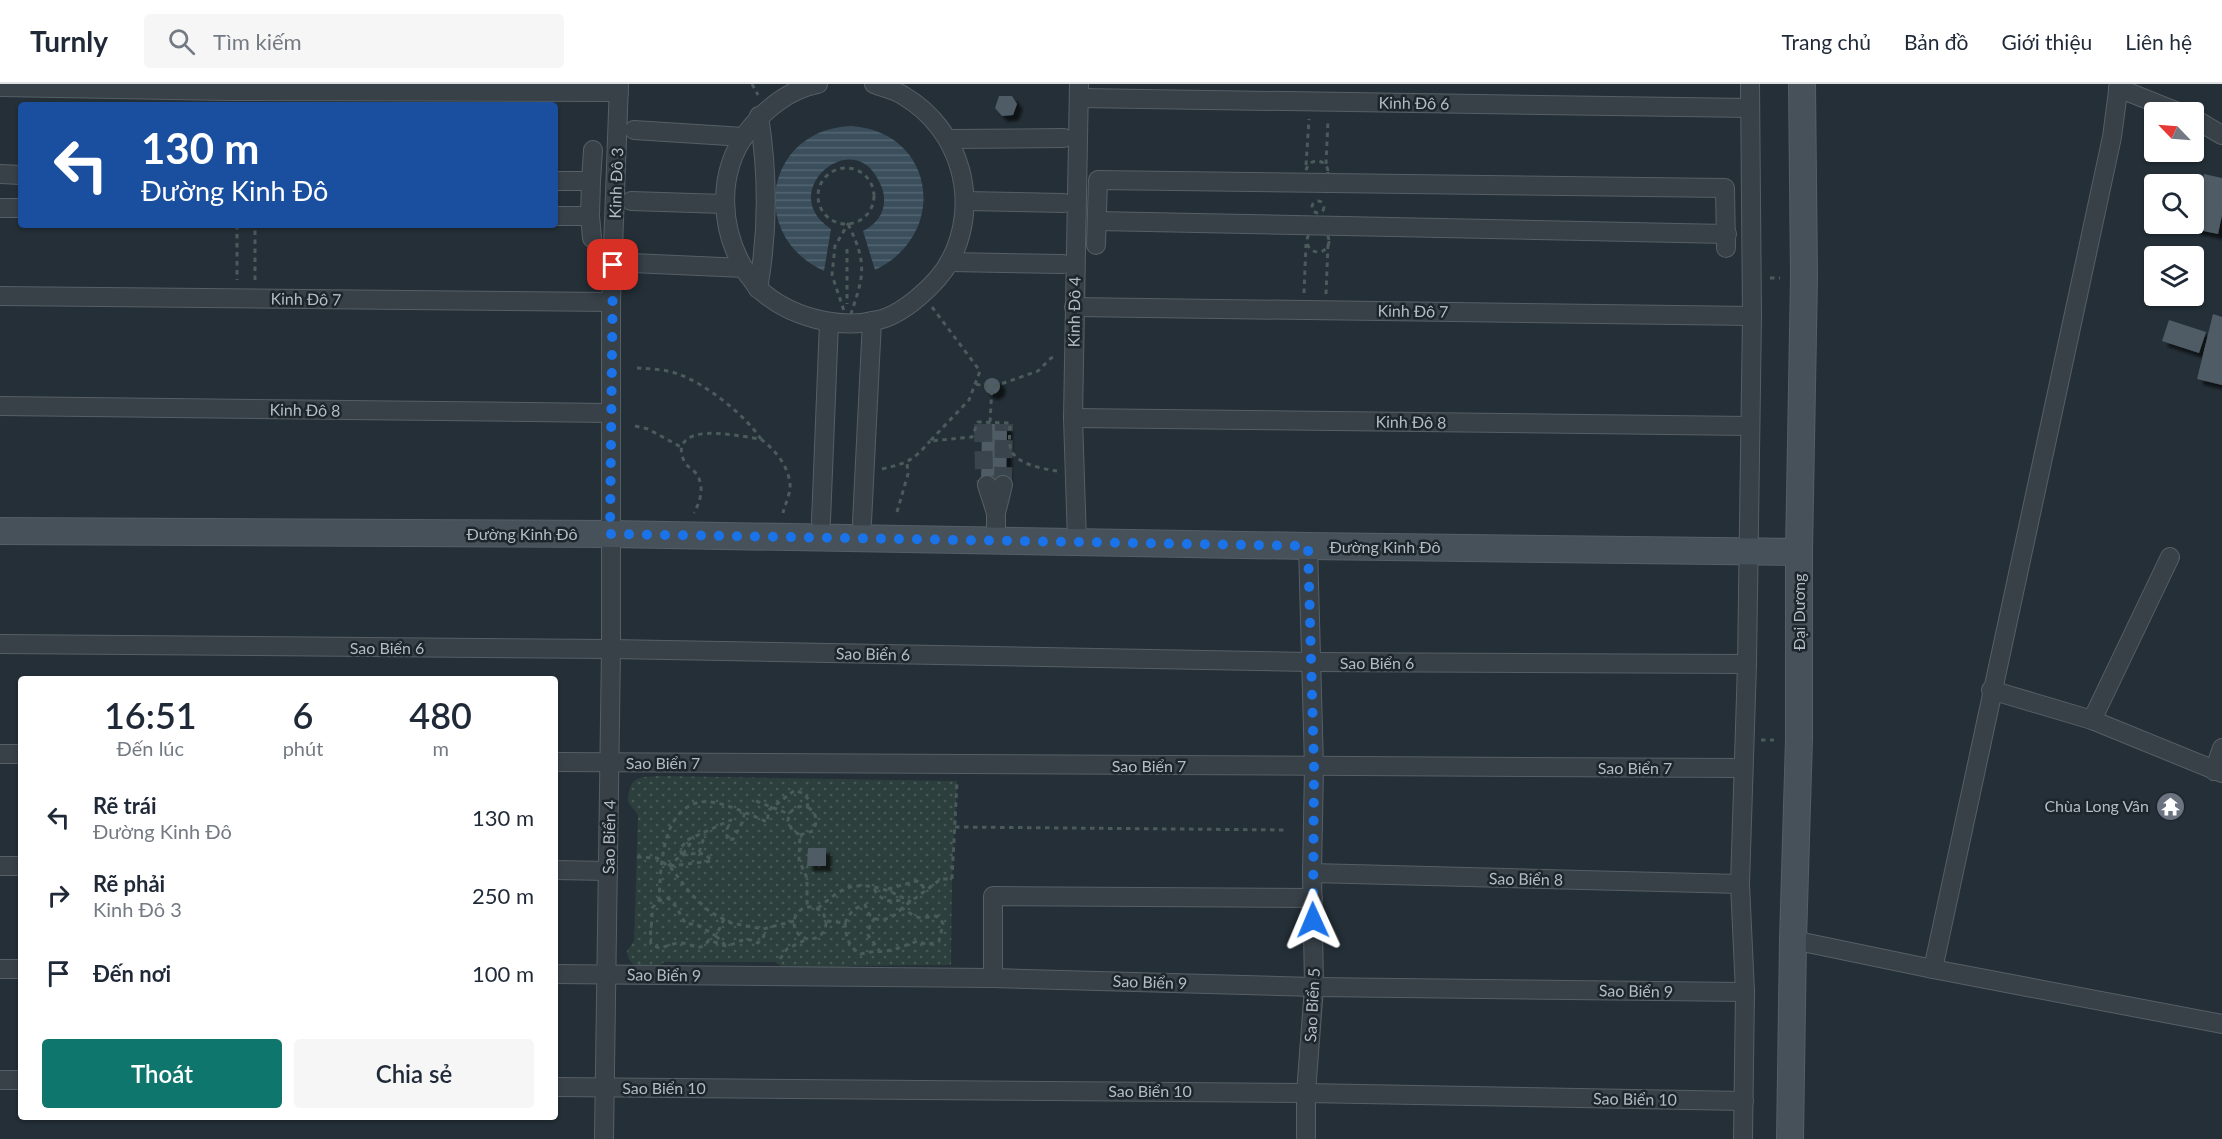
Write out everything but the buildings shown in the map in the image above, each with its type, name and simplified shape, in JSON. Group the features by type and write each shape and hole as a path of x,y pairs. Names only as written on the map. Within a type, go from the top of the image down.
{"street":[{"path":"818,84 785,97 759,117 744,137 728,172 724,204 729,236 744,268 758,289 789,309 829,321 848,323 879,320 903,307 929,288 949,262 962,232 966,201 961,169 949,139 928,114 903,95 874,84"},
{"path":"1743,1139 1745,992 1740,884 1747,664 1752,316 1750,84"},
{"name":"Đại Dương","path":"1790,1139 1799,739 1799,552 1804,277 1802,84"},
{"path":"1933,969 1991,690 2112,137 2118,86 2155,102"},
{"path":"0,87 228,91 619,88"},
{"name":"Kinh Đô 3","path":"610,534 611,302 619,88"},
{"name":"Kinh Đô 6","path":"1079,91 1750,108"},
{"name":"Kinh Đô 4","path":"1077,541 1073,418 1079,91"},
{"path":"758,289 765,254 765,150 759,117"},
{"path":"2204,124 2222,135"},
{"path":"634,130 744,137"},
{"path":"949,139 1065,138"},
{"path":"592,237 590,216 593,150"},
{"path":"0,174 18,175"},
{"path":"1096,245 1098,177 1725,181 1726,241 1097,221"},
{"path":"558,181 591,181"},
{"path":"632,201 724,204"},
{"path":"966,201 1064,203"},
{"path":"0,208 18,208"},
{"path":"558,216 590,216"},
{"path":"632,262 744,268"},
{"path":"949,262 1063,264"},
{"name":"Kinh Đô 7","path":"0,296 611,302"},
{"name":"Kinh Đô 7","path":"1074,307 1752,316"},
{"path":"821,521 829,321"},
{"path":"862,522 872,321"},
{"name":"Kinh Đô 8","path":"0,406 610,413"},
{"name":"Kinh Đô 8","path":"1073,418 1749,426"},
{"path":"995,485 996,540"},
{"name":"Đường Kinh Đô","path":"0,531 610,534 1799,552"},
{"name":"Sao Biển 4","path":"604,1139 610,763 610,534"},
{"name":"Sao Biển 5","path":"1306,1139 1306,1093 1314,987 1312,873 1314,767 1308,546"},
{"path":"2092,720 2170,557"},
{"name":"Sao Biển 6","path":"0,644 611,650 1310,662 1747,664"},
{"path":"1991,690 2092,720 2218,772 2222,748"},
{"path":"0,754 18,754"},
{"name":"Sao Biển 7","path":"558,762 1743,768"},
{"path":"0,866 18,866"},
{"path":"558,870 608,871"},
{"name":"Sao Biển 8","path":"1312,873 1740,884"},
{"path":"993,978 993,896 1312,898"},
{"path":"1793,940 2222,1024"},
{"path":"0,969 18,969"},
{"name":"Sao Biển 9","path":"558,974 993,978 1314,987 1745,992"},
{"path":"0,1080 18,1080"},
{"name":"Sao Biển 10","path":"558,1087 1306,1093 1744,1101"}],"path":[{"path":"1305,170 1308,119 1328,120 1326,164"},
{"path":"848,224 829,218 820,206 818,198 819,190 827,176 842,168 851,168 868,178 873,186 874,195 873,205 868,213 861,219 848,224 835,246 832,275 848,323"},
{"path":"848,224 858,245 863,276 848,323"},
{"path":"237,228 237,280 255,280 255,228"},
{"path":"1304,296 1306,243"},
{"path":"1326,297 1328,244"},
{"path":"847,249 848,323"},
{"path":"865,475 907,463 918,456 969,400 976,384 980,371 922,294"},
{"path":"976,384 992,387 1038,371 1052,358 1062,356"},
{"path":"637,368 676,373 691,380 720,399 748,423 774,450 784,465 791,484 783,513"},
{"path":"990,422 989,406 992,387"},
{"path":"930,441 972,437 978,422 1010,423 1012,451 1017,458 1041,469 1060,471"},
{"path":"635,426 648,429 681,447"},
{"path":"694,513 702,495 694,471 685,464 681,447 687,438 703,433 761,439"},
{"path":"897,512 908,474 907,463"},
{"path":"1756,740 1774,740"},
{"path":"902,909 920,918 936,915 941,918 944,924 939,941 927,945 918,941 895,949 861,954 854,950 846,937 845,923 851,912 858,906 865,905 870,915 875,918 889,919 898,915 902,909 941,879 952,879 957,781"},
{"path":"659,901 661,861 665,842 680,812 702,801 736,808 767,822 769,810 795,790 804,794 809,800 807,807"},
{"path":"756,801 789,814"},
{"path":"798,807 807,807 814,813 817,822 813,831 800,835 790,828 789,814 798,807"},
{"path":"682,855 680,849 682,844 730,820 726,834 727,840 733,839 745,812"},
{"path":"955,827 1286,831"},
{"path":"699,853 705,833"},
{"path":"800,835 799,860 807,878 807,907"},
{"path":"668,866 690,847 694,838"},
{"path":"668,866 712,861 706,855 699,853 682,855"},
{"path":"637,857 657,858 668,866 691,894 710,912 731,923 763,929 794,921"},
{"path":"886,890 916,881 921,883 925,890"},
{"path":"807,939 796,932 794,921 798,912 807,907 818,908 849,887 863,886 886,890 911,902"},
{"path":"873,888 879,897 890,902 905,899"},
{"path":"726,946 716,936 696,924 686,924 679,915 676,904 668,898 659,901 652,908 654,922 649,935 651,944 659,948 678,943 698,948 704,946 709,940 726,946 745,938 758,944 764,936 763,929"},
{"path":"777,963 788,949 807,939 820,936 824,932 827,921 818,908"},
{"path":"875,918 870,924 868,934 880,951"},
{"path":"716,936 724,919"},
{"path":"827,921 845,923"}],"green space":[{"path":"660,776 957,781 952,879 951,965 850,966 841,969 782,967 775,962 664,962 658,967 642,967 634,964 630,961 627,951 634,941 638,815 628,802 629,794 632,783 636,780"}],"water":[{"path":"851,126 879,132 901,146 915,164 923,186 923,210 915,233 899,254 875,270 863,231 876,222 881,214 884,204 883,189 876,176 864,163 850,159 835,163 823,171 814,184 811,199 816,214 831,229 824,271 799,255 783,234 776,210 776,186 785,164 800,145 822,132"}],"tunnel":[{"path":"983,424 984,475 987,485"},
{"path":"1003,485 1004,424"}],"place":[{"name":"Chùa Long Vân","path":"2170,806"}],"route":[{"path":"613,265 610,369 610,534 1308,546 1314,767 1313,920"}]}
